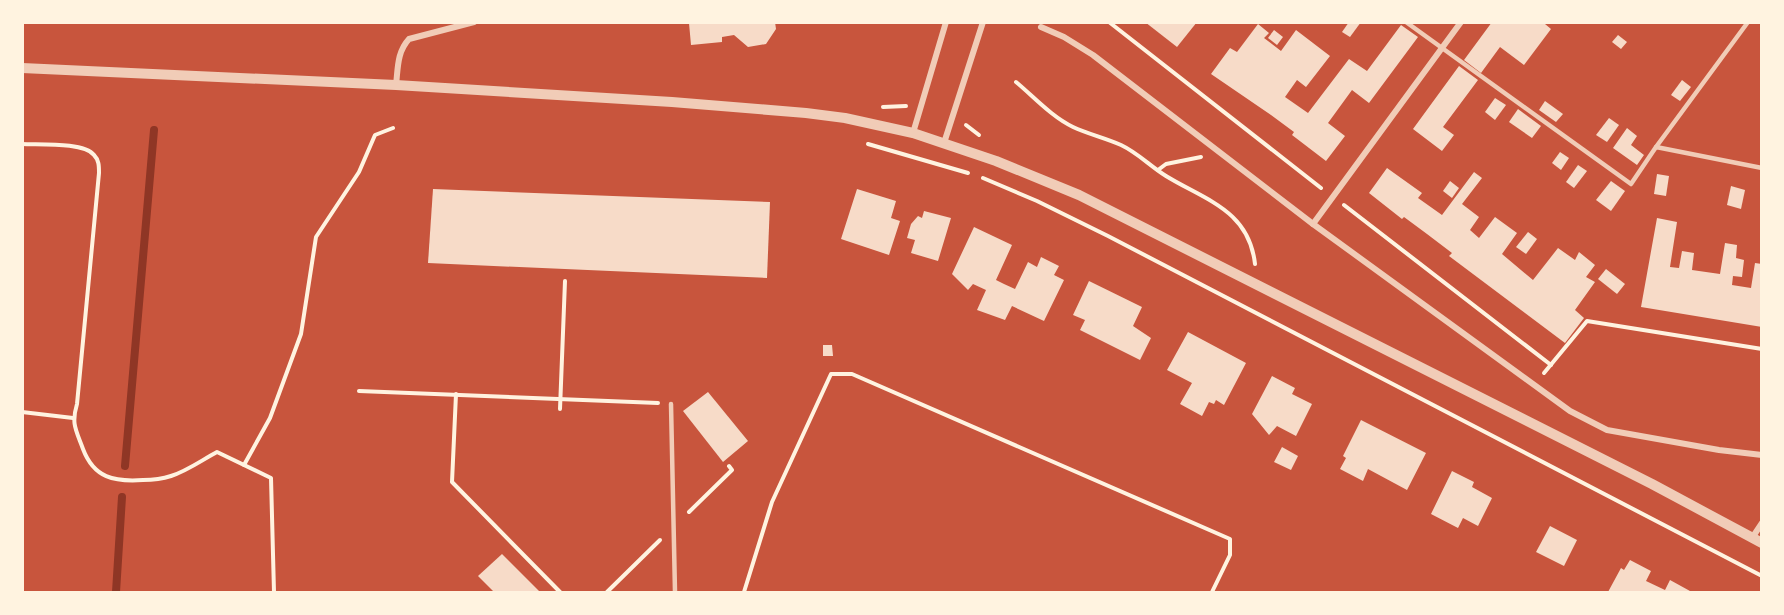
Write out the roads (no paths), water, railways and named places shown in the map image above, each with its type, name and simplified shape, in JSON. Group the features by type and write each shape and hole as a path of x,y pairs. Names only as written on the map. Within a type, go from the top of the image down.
{"street":[{"path":"396,85 402,46 409,39 474,22"},
{"path":"912,133 946,22"},
{"path":"944,143 984,22"},
{"path":"1313,224 1461,22"},
{"path":"1041,27 1064,37 1093,55 1313,224 1570,411 1607,430 1761,455"},
{"path":"22,68 396,85 742,107 845,118 912,133 1022,171 1079,195 1652,484 1757,541 1761,523"}],"lane":[{"path":"1406,22 1631,184 1748,22"},
{"path":"1656,147 1761,168"},
{"path":"671,404 675,592"}],"waterway":[{"path":"125,466 154,130"},
{"path":"116,592 122,497"}]}
